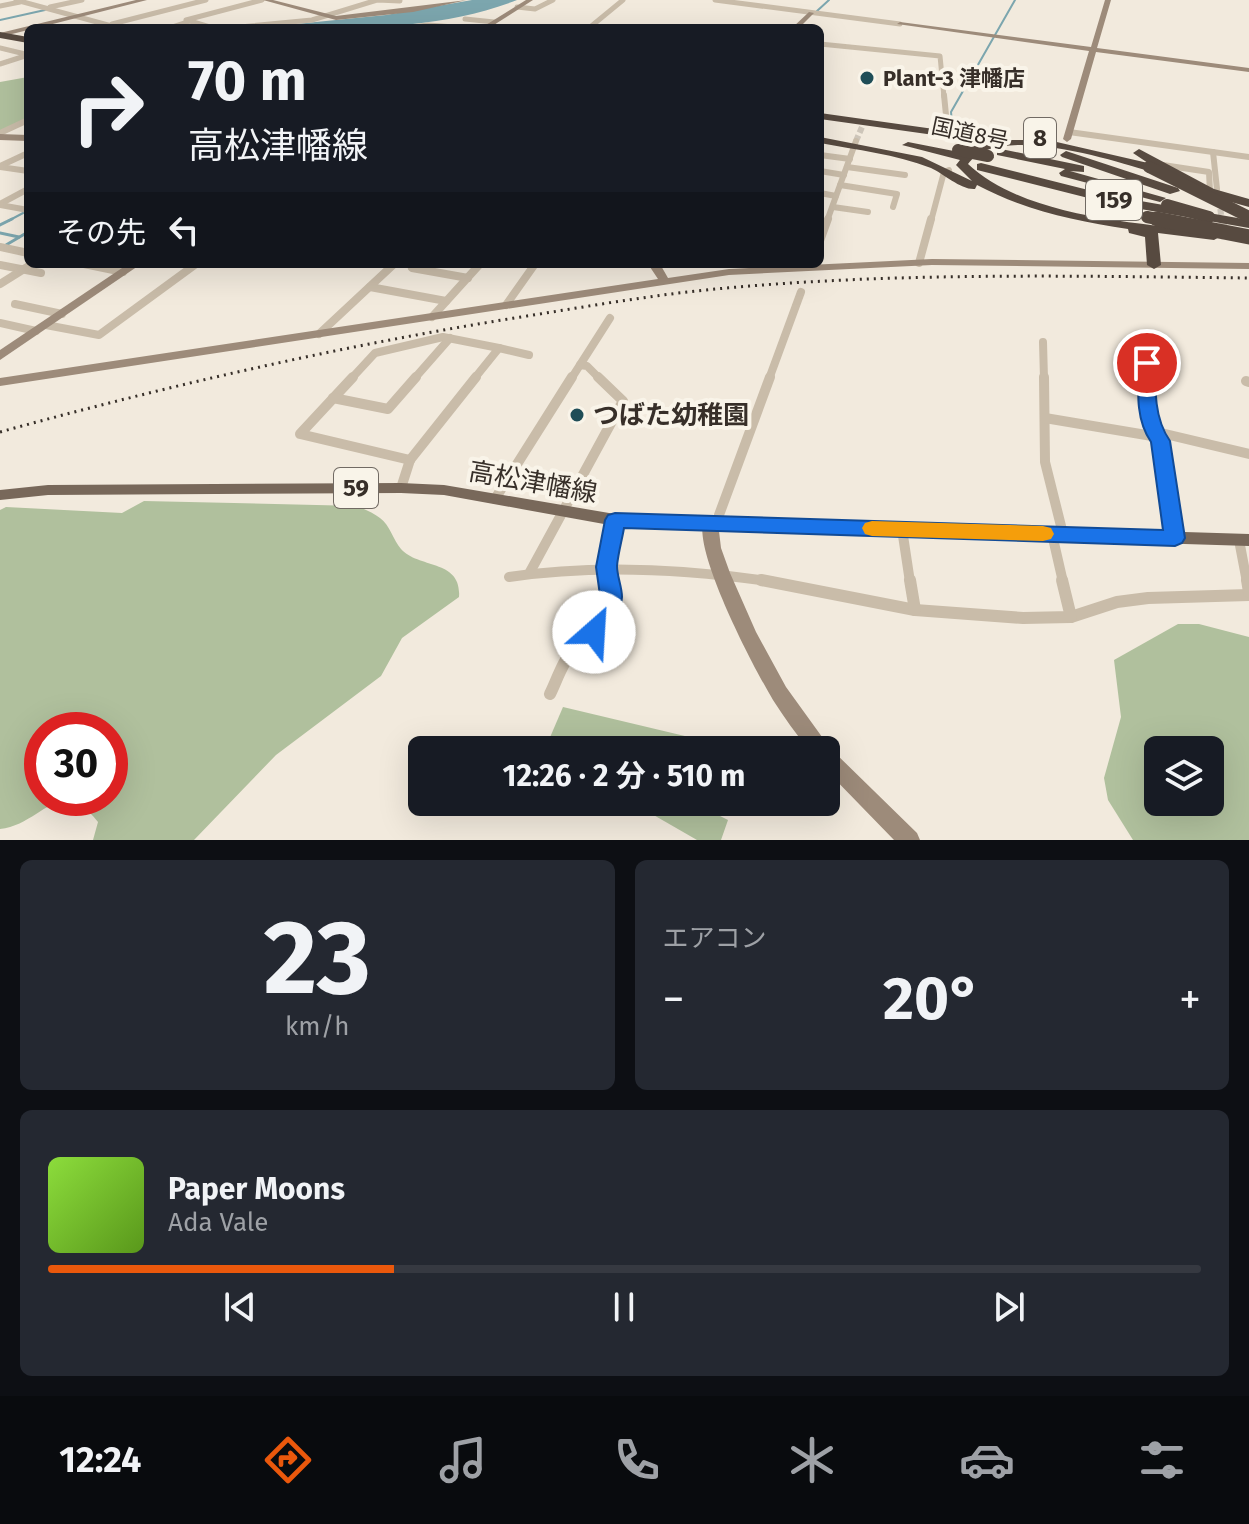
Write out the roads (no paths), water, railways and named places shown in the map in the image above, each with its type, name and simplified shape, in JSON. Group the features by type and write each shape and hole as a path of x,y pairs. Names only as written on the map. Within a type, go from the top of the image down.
{"highway":[{"path":"0,42 24,46"},
{"name":"8","path":"824,117 862,125 985,140 1068,136 1121,147 1249,210"},
{"name":"159","path":"824,128 972,147 988,159 1072,190 1163,215 1249,233"},
{"name":"159","path":"824,129 956,159 988,159 1174,191 1212,194"},
{"path":"824,141 923,161 956,159 977,190 1025,207 1149,233 1152,235 1154,265"},
{"path":"1249,210 1156,166 1094,151 1030,143 1005,144 975,150 967,154 962,165 974,180 988,188 1054,210 1124,224 1233,238 1249,233"},
{"path":"1174,191 1072,157 1037,149 995,149 983,152 972,161 972,168 984,180 1020,196 1050,204 1249,233"},
{"name":"国道8号","path":"988,159 1167,205 1249,233"},
{"name":"国道8号","path":"988,159 1108,184 1184,206 1249,233"},
{"path":"1212,194 1249,210"}],"main road":[{"name":"高松津幡線","path":"0,495 48,490 401,488 444,490 564,514 615,520 1244,540"}],"street":[{"path":"0,6 22,0 106,24"},
{"path":"47,8 80,0"},
{"path":"45,24 144,0"},
{"path":"113,24 206,0"},
{"path":"200,24 186,20 264,0 336,18 464,0"},
{"path":"260,24 323,16 377,0 400,0 394,12"},
{"path":"491,24 530,0"},
{"path":"517,7 535,9 553,0"},
{"path":"594,24 623,0"},
{"path":"715,0 1249,70"},
{"path":"1108,0 1068,136 1249,157"},
{"path":"799,24 811,13"},
{"path":"465,19 494,22"},
{"path":"181,24 190,21"},
{"path":"0,42 24,30"},
{"path":"824,44 940,56 948,135"},
{"path":"0,64 24,48"},
{"path":"0,135 24,122"},
{"path":"0,135 24,138"},
{"path":"824,154 854,149"},
{"path":"824,231 854,149"},
{"path":"1212,194 1213,152"},
{"path":"0,166 24,155"},
{"path":"919,263 944,172 956,159"},
{"path":"0,166 24,170"},
{"path":"1156,166 1221,174 1212,194"},
{"path":"824,171 905,175"},
{"path":"840,185 897,194 893,207"},
{"path":"0,204 24,191"},
{"path":"824,194 836,196"},
{"path":"0,204 24,209"},
{"path":"833,207 868,212"},
{"path":"0,247 24,252"},
{"path":"824,266 919,263 1249,266"},
{"path":"0,265 41,273"},
{"path":"104,268 123,272"},
{"path":"0,356 129,268"},
{"path":"0,323 99,335 191,268"},
{"path":"319,334 390,268"},
{"path":"412,268 468,278"},
{"path":"432,317 477,268"},
{"path":"506,305 532,268"},
{"path":"656,268 664,280"},
{"path":"0,382 664,280 790,268"},
{"path":"0,284 23,269"},
{"path":"370,287 446,301"},
{"path":"801,292 709,532 722,574 753,650 786,708 809,736"},
{"path":"15,304 62,314"},
{"path":"495,499 610,318"},
{"path":"410,460 300,434 375,353 443,337 529,355"},
{"path":"333,398 388,409 450,338"},
{"path":"1043,342 1045,462 1071,617"},
{"path":"401,488 410,460 499,348"},
{"path":"1147,363 1146,397 1153,431 1158,437 1175,538"},
{"path":"530,572 623,401 587,366 580,365"},
{"path":"1045,418 1158,437"},
{"path":"1158,437 1161,433 1249,454"},
{"path":"550,694 572,650 601,624 609,610 608,570 615,520"},
{"path":"902,529 915,610"},
{"path":"509,577 563,569 722,574 915,610 1023,618 1071,617 1117,602 1249,593 1244,540"},
{"path":"840,770 909,840"}],"water":[{"path":"472,0 517,0 454,18 421,23 296,24 386,15"}],"waterway":[{"path":"817,11 829,0"},
{"path":"952,122 951,112 1015,0"},
{"path":"0,20 45,10"},
{"path":"8,221 24,213"},
{"path":"8,221 12,219"},
{"path":"0,225 8,221"},
{"path":"0,233 19,237"},
{"path":"6,245 24,234"}],"tunnel":[{"path":"856,141 862,127"},
{"path":"1219,200 1222,221"},
{"path":"1222,219 1226,242"}],"railway":[{"path":"0,432 328,352 460,327 668,294 782,284 915,278 1249,278"}],"place":[{"name":"Plant-3 津幡店","path":"867,78"},
{"name":"つばた幼稚園","path":"577,415"}]}
